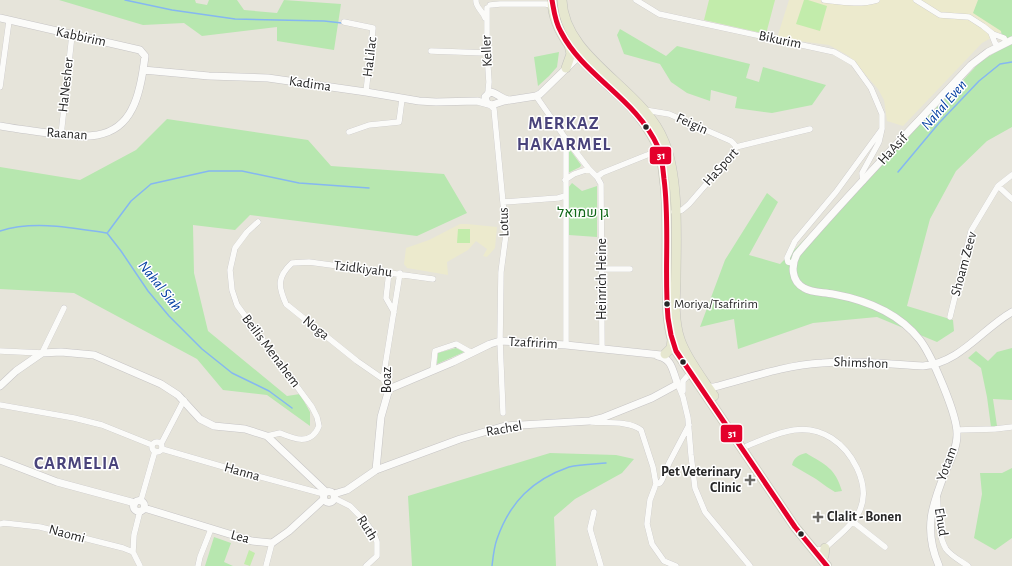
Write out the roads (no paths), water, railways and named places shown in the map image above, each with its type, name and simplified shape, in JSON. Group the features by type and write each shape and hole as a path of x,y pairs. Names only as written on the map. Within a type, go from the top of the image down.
{"main road":[{"path":"562,0 564,16 582,54 636,112 650,133 660,153 667,206 667,306 669,328 672,340 795,527 820,550 827,566"},
{"path":"552,4 560,29 568,43 571,54 566,68"},
{"path":"568,43 645,110 661,135 669,155 673,178 675,212 676,312 680,352 691,372 704,387 747,446 797,522 832,566"},
{"path":"661,355 671,348 672,340"}],"street":[{"name":"Keller","path":"476,0 477,6 480,8 486,20"},
{"name":"Bikurim","path":"636,0 659,14 834,52 853,63 871,88 882,114 882,129 879,142 862,173 863,181"},
{"path":"824,0 868,3 877,0"},
{"path":"916,0 940,15 970,18 1002,41"},
{"name":"Keller","path":"489,4 486,20 491,99"},
{"path":"480,8 489,4 552,4"},
{"name":"Kabbirim","path":"0,18 140,50 145,56 143,70"},
{"path":"0,87 9,21"},
{"name":"HaLilac","path":"344,22 373,28 366,92"},
{"name":"HaNesher","path":"61,135 72,35"},
{"name":"HaAsif","path":"863,181 971,65 1002,41"},
{"path":"431,51 487,53"},
{"path":"491,99 509,100 536,96 540,94 582,54"},
{"name":"Kadima","path":"143,70 209,76 268,78 366,92 402,99 436,102 477,101 491,99"},
{"name":"Raanan","path":"0,126 79,137 96,136 110,132 120,125 132,109 143,70"},
{"path":"536,96 566,139 597,177 602,173 647,155 660,153"},
{"path":"349,132 369,125 399,122 402,99"},
{"name":"Lotus","path":"491,99 494,109 506,234 501,272 500,341 503,413"},
{"name":"Feigin","path":"645,110 669,114 731,141 736,147"},
{"path":"792,263 788,262 787,258 795,241 836,192 882,129"},
{"name":"HaSport","path":"675,212 682,210 689,204 734,152 736,147 810,130"},
{"path":"566,139 566,345"},
{"path":"565,180 574,174 589,169"},
{"name":"Shoam Zeev","path":"950,317 971,231 998,186 1012,175"},
{"name":"Heinrich Heine","path":"597,177 600,181 601,189 602,349"},
{"path":"863,181 844,200 797,254 792,263 796,281 804,288 854,298 887,312 919,339 934,365"},
{"path":"998,186 1012,199"},
{"path":"503,202 558,198 565,196"},
{"path":"667,206 670,210 675,212"},
{"name":"Beilis Menahem","path":"258,222 247,232 235,248 230,270 232,290 237,305 312,408 317,417 319,426 313,435 304,440 293,439 280,433 267,436"},
{"name":"Tzidkiyahu","path":"292,263 309,262 400,273 434,279"},
{"name":"Noga","path":"292,263 284,270 281,277 280,290 286,304 358,361 384,379"},
{"path":"602,269 630,269"},
{"path":"389,272 386,298 394,312"},
{"name":"Boaz","path":"376,470 381,417 389,389 384,379 400,273"},
{"path":"0,386 16,371 42,353 64,308"},
{"name":"Shimshon","path":"704,387 784,369 822,363 850,362 923,366 934,365 952,357 1011,311"},
{"name":"Tzafririm","path":"389,389 490,344 500,341 566,345 661,355 680,352"},
{"path":"433,370 435,351 456,344 472,353"},
{"path":"0,351 42,353 61,352 94,355 161,384 184,400 200,419 214,426 245,428 267,436 324,495"},
{"path":"671,367 672,361 680,352"},
{"path":"661,355 667,359 683,398 689,425 695,488 705,512 750,566"},
{"path":"930,357 944,359 952,357"},
{"path":"923,366 929,362 930,357"},
{"path":"923,366 933,370 938,375 942,362"},
{"name":"Yotam","path":"934,365 953,414 957,430 954,449 937,492 930,517 933,550 939,566"},
{"path":"683,398 683,381 691,372"},
{"name":"Rachel","path":"334,496 347,490 376,470 460,439 505,426 590,421 613,415 652,398 675,386 677,382"},
{"path":"155,451 160,451 161,446 184,400"},
{"path":"0,405 74,418 102,425 152,445 155,451 138,502"},
{"path":"590,421 630,424 641,430 656,484 650,500 647,524 652,544 664,561 676,566"},
{"path":"656,484 660,483 662,480 669,463 689,425"},
{"path":"957,430 995,429 1012,426"},
{"path":"747,446 775,435 794,430 811,430 824,433 835,439 854,462 860,474 863,486 863,500 860,509 852,521 820,550"},
{"path":"152,445 157,442 161,446"},
{"name":"Hanna","path":"161,446 232,469 324,495"},
{"path":"0,460 58,482 144,503 134,535 133,552 140,566"},
{"path":"266,566 272,543 289,531 324,495 331,491 334,496"},
{"name":"Ehud","path":"937,492 941,534 946,549 968,566"},
{"name":"Ruth","path":"334,496 350,506 365,521 374,534 377,542 377,556 366,566"},
{"name":"Lea","path":"142,509 252,541 272,543"},
{"path":"594,512 590,529 601,566"},
{"path":"852,521 885,547"},
{"name":"Naomi","path":"0,524 4,523 40,527 123,548 133,552"},
{"path":"198,566 211,529"}],"waterway":[{"path":"125,0 172,10 235,19 324,21 342,23"},
{"name":"Nahal Even","path":"898,172 939,123 979,81 1000,64 1012,62"},
{"path":"108,232 131,201 151,184 209,171 242,171 299,183 369,188"},
{"name":"Nahal Siah","path":"0,231 40,225 67,227 107,233 148,291 169,316 202,349 232,373 269,391 292,408"},
{"path":"492,566 495,545 502,526 516,503 524,494 544,479 569,467 606,463"}],"place":[{"name":"Moriya/Tsafririm","path":"667,304"},
{"name":"Pet Veterinary Clinic","path":"750,480"},
{"name":"Clalit - Bonen","path":"818,517"}],"district":[{"name":"MERKAZ HAKARMEL","path":"564,134"},
{"name":"CARMELIA","path":"77,464"}],"park label":[{"name":"גן שמואל","path":"583,213"}]}
